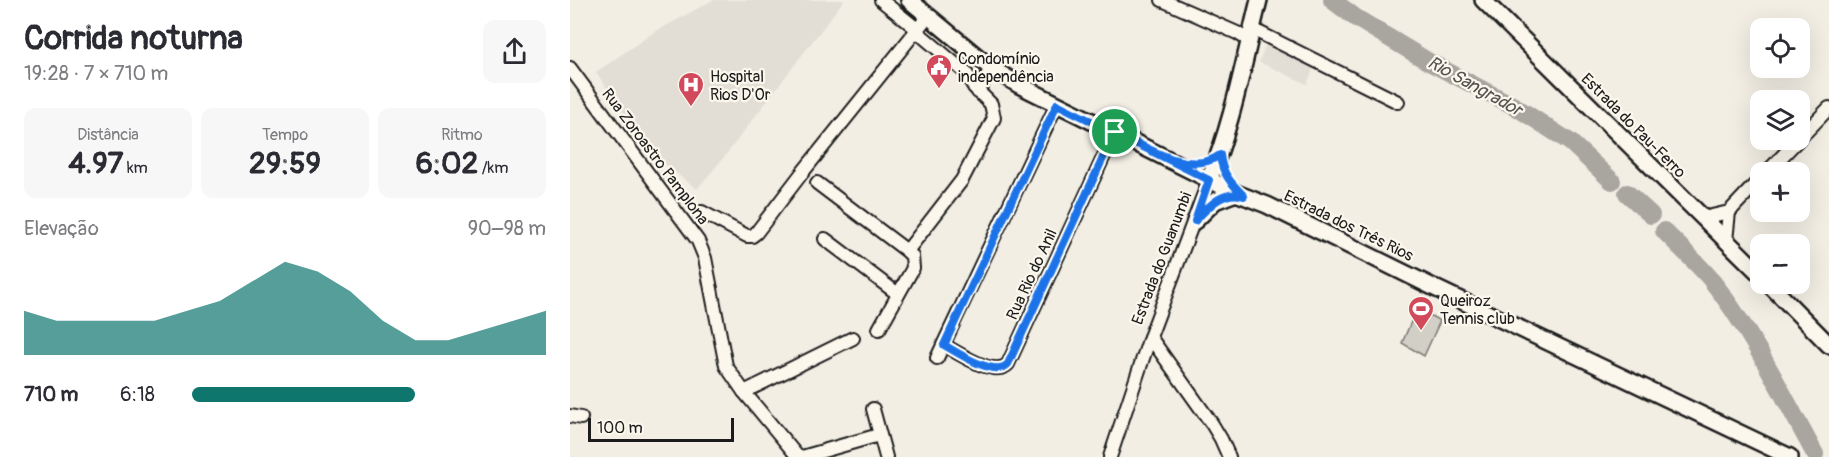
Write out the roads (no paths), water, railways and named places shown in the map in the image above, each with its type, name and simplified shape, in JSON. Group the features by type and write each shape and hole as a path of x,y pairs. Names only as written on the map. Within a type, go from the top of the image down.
{"main road":[{"name":"Estrada dos Três Rios","path":"909,0 991,68 1019,85 1209,180 1267,205 1437,289 1790,457"},
{"name":"Estrada do Guanumbi","path":"1209,180 1220,155 1259,0"},
{"name":"Estrada do Pau-Ferro","path":"1483,0 1750,265"},
{"path":"1169,159 1200,164 1220,155 1221,167 1240,194 1215,201 1195,221"},
{"path":"1779,294 1829,345"}],"street":[{"path":"881,0 966,72 978,92 991,104 994,118 962,180 907,251"},
{"path":"1162,0 1237,33 1251,35 1398,102"},
{"path":"702,212 747,236 756,233 801,173 919,32 928,16"},
{"name":"Rua Zoroastro Pamplona","path":"570,68 698,240 705,258 726,366 744,392 800,457"},
{"path":"978,92 991,68"},
{"path":"937,358 1057,104"},
{"path":"1810,128 1829,108"},
{"name":"Rua Rio do Anil","path":"944,345 988,368 997,370 1008,364 1115,132"},
{"path":"1777,162 1788,150"},
{"name":"Estrada do Guanumbi","path":"1110,457 1150,337 1209,180"},
{"path":"817,183 912,256 913,268 879,329"},
{"path":"1703,218 1729,212 1750,190"},
{"path":"1725,241 1729,212"},
{"path":"825,239 898,294"},
{"path":"1150,337 1212,424 1229,457"},
{"path":"744,392 853,338"},
{"path":"873,409 886,457"},
{"path":"800,457 879,435"}],"waterway":[{"name":"Rio Sangrador","path":"1332,0 1356,18 1429,62 1516,107 1570,142 1612,181"},
{"name":"Rio Sangrador","path":"1627,193 1651,215"},
{"name":"Rio Sangrador","path":"1664,231 1693,259 1725,298 1766,363 1815,454"}],"place":[{"name":"Condomínio independência","path":"939,90"},
{"name":"Hospital Rios D'Or","path":"691,108"},
{"name":"Queiroz Tennis club","path":"1421,332"}]}
